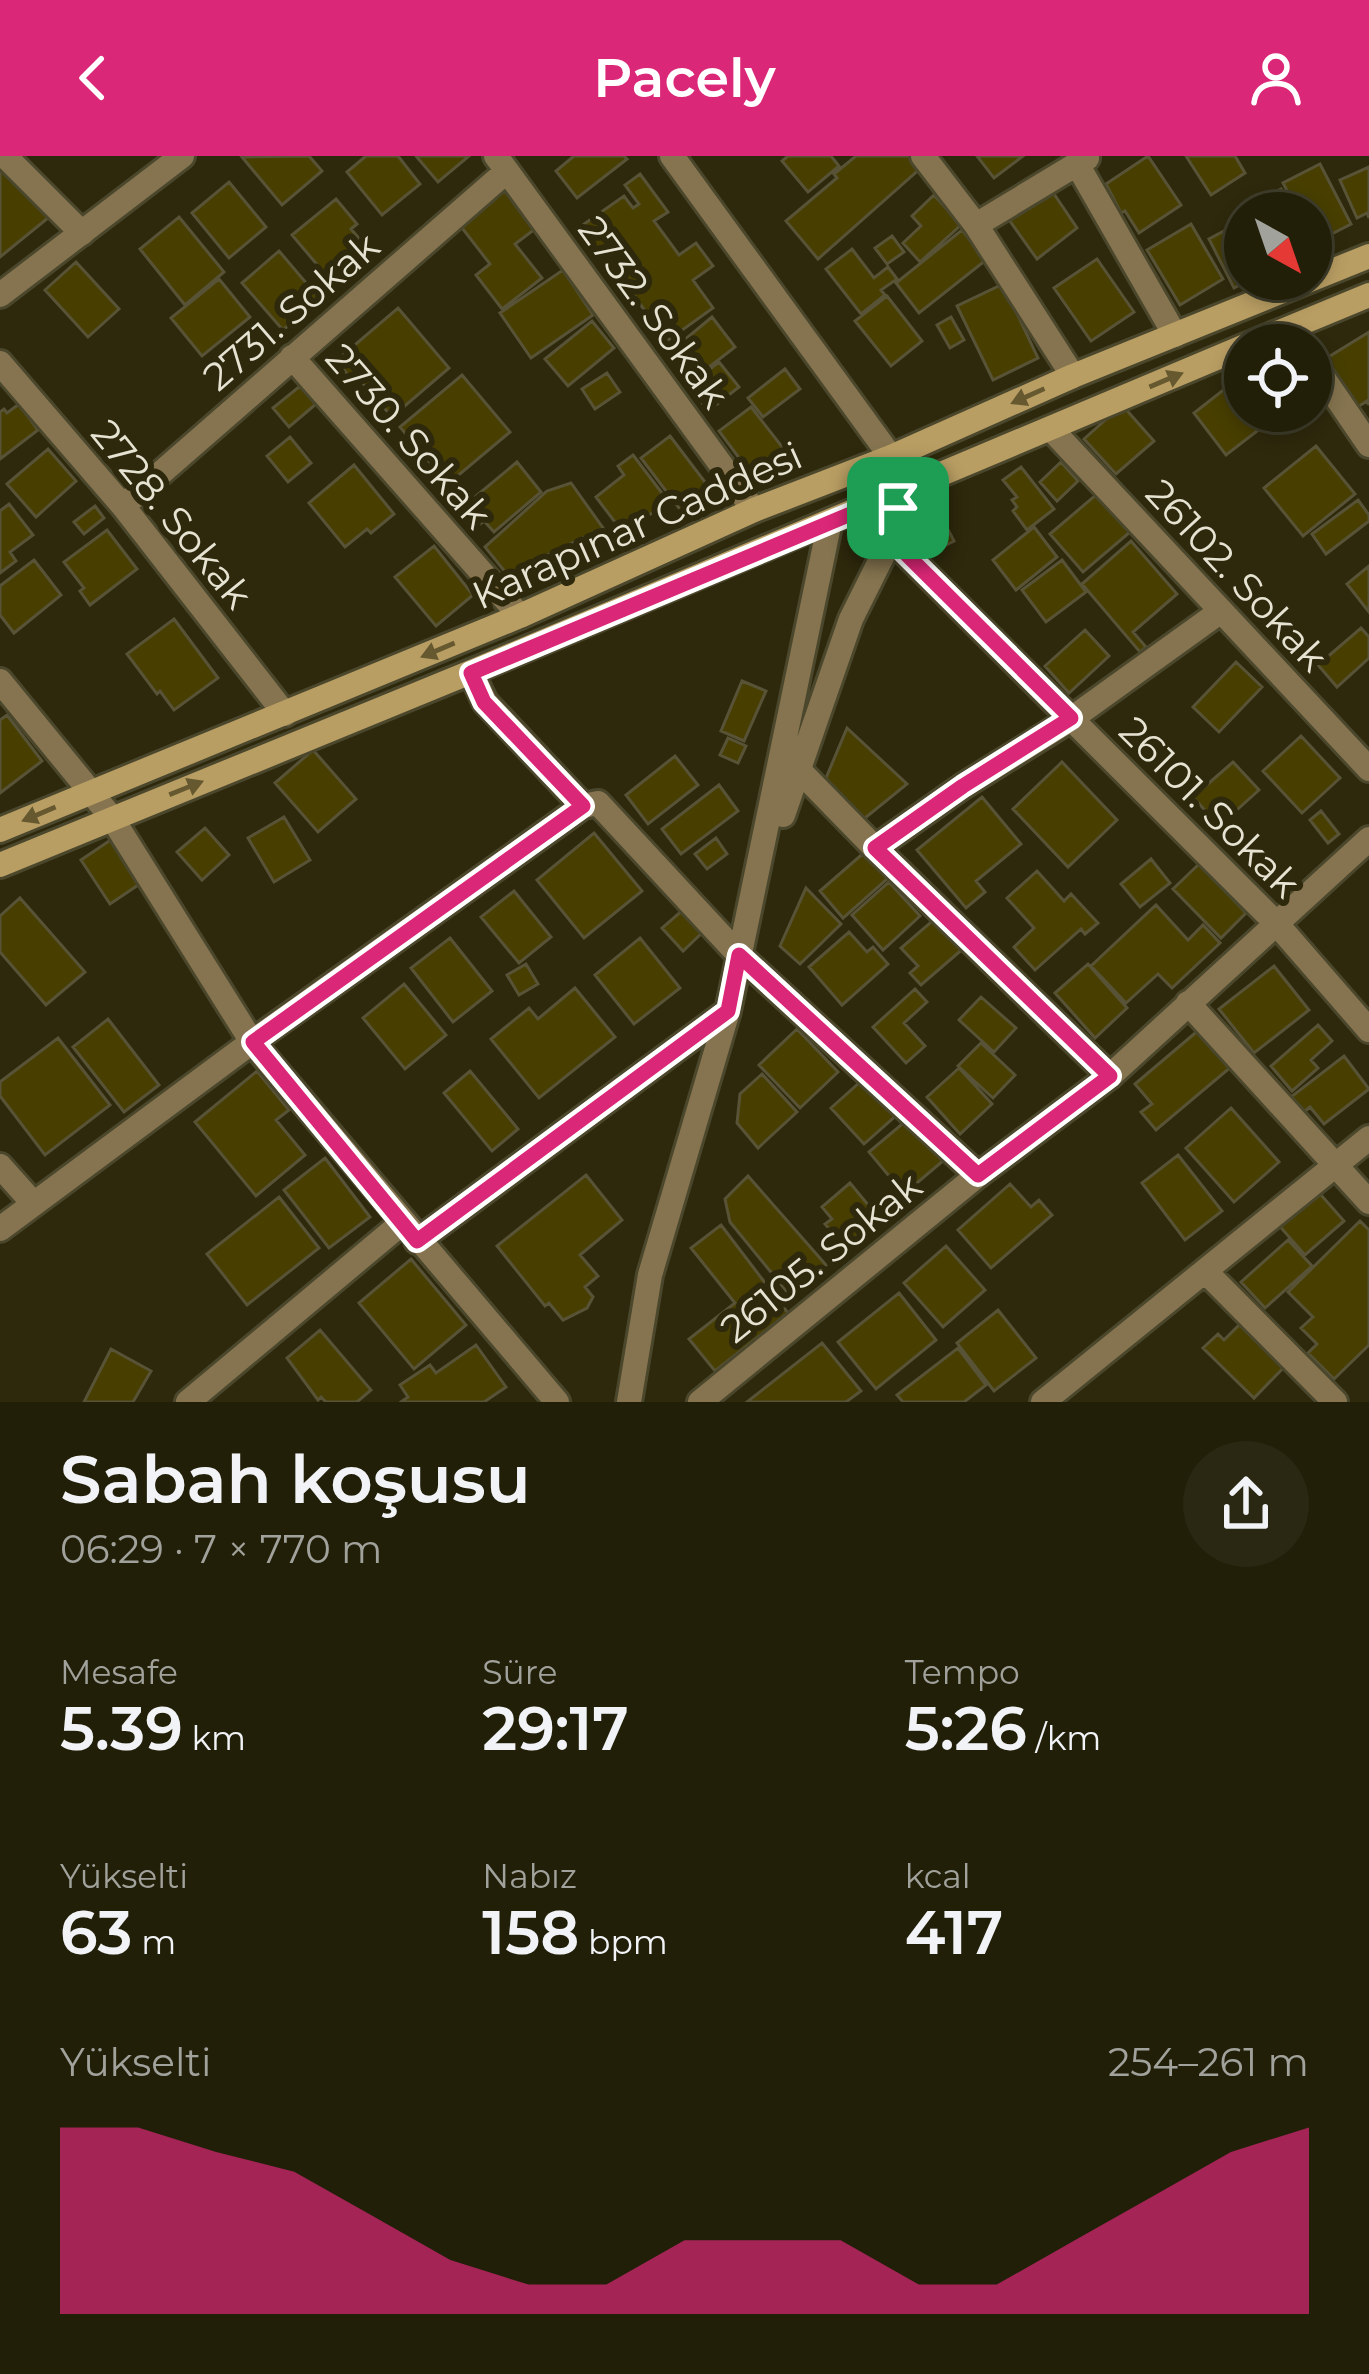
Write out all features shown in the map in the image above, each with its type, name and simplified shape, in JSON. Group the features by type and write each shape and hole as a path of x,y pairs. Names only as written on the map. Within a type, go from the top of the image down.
{"main road":[{"name":"Karapınar Caddesi","path":"0,830 520,616 754,510 891,457 1073,376 1369,256"},
{"name":"Karapınar Caddesi","path":"1317,324 1369,295"},
{"name":"Karapınar Caddesi","path":"0,865 471,673 1224,356"}],"street":[{"path":"5,156 82,233"},
{"path":"0,295 182,156"},
{"path":"672,156 891,457"},
{"path":"929,158 1073,376"},
{"path":"976,225 1084,160 1175,335"},
{"name":"2731. Sokak","path":"123,506 502,164"},
{"name":"2732. Sokak","path":"502,164 754,510"},
{"name":"2730. Sokak","path":"292,357 520,616"},
{"name":"2728. Sokak","path":"0,363 123,506 285,714"},
{"path":"1332,391 1369,445"},
{"name":"26102. Sokak","path":"1052,430 1369,769"},
{"path":"739,955 797,768 851,619 891,539 898,508 915,487"},
{"path":"629,1402 650,1275 728,1011 830,521"},
{"name":"26101. Sokak","path":"891,539 1275,922 1369,1030"},
{"path":"875,848 1221,611"},
{"path":"471,673 484,702 739,955 978,1175"},
{"path":"0,681 112,818 253,1042 543,1397"},
{"path":"797,768 1110,1076"},
{"path":"0,1229 253,1042 590,805"},
{"name":"26105. Sokak","path":"700,1402 978,1175 1110,1076 1369,838"},
{"path":"1188,1003 1369,1202"},
{"path":"188,1402 410,1232 728,1011"},
{"path":"1043,1402 1369,1138"},
{"path":"0,1166 33,1203"},
{"path":"1206,1272 1335,1402"}],"building":[{"path":"309,156 322,171 282,205 242,157"},
{"path":"366,156 398,156 420,184 382,215 347,172"},
{"path":"416,156 469,156 438,182"},
{"path":"574,156 627,159 577,198 556,171"},
{"path":"788,156 831,156 839,166 808,192 782,161"},
{"path":"856,156 915,156 923,166 818,259 786,221"},
{"path":"977,156 1023,156 994,178"},
{"path":"1148,156 1181,205 1139,233 1125,211 1121,213 1106,184"},
{"path":"1186,156 1235,156 1245,173 1211,195"},
{"path":"0,159 48,218 0,257"},
{"path":"1320,164 1351,224 1332,234 1332,192 1288,192 1283,183"},
{"path":"1369,167 1369,218 1367,213 1357,218 1340,180"},
{"path":"640,174 668,212 654,221 679,255 696,243 713,266 693,280 713,308 667,341 621,278 632,270 612,243 596,255 577,229 624,196 633,208 639,204 625,185"},
{"path":"229,182 266,227 229,258 192,213"},
{"path":"508,186 539,226 515,244 542,278 502,309 476,275 490,264 459,224"},
{"path":"1050,188 1077,228 1037,259 1007,217"},
{"path":"934,195 961,225 920,262 903,243 921,226 912,216"},
{"path":"336,199 357,224 351,229 368,249 331,281 292,235"},
{"path":"179,217 224,272 185,305 140,249"},
{"path":"1191,224 1223,279 1180,305 1147,250"},
{"path":"962,230 986,260 919,313 896,283"},
{"path":"1224,231 1224,268 1209,239"},
{"path":"892,236 904,252 887,264 875,248"},
{"path":"852,249 874,278 888,267 897,279 861,314 826,269"},
{"path":"279,251 319,298 283,330 242,283"},
{"path":"1097,259 1134,312 1091,341 1054,288"},
{"path":"76,262 119,309 88,337 45,290"},
{"path":"563,270 593,315 531,358 500,313"},
{"path":"219,279 250,317 202,356 171,318"},
{"path":"1003,284 1038,358 993,380 957,306"},
{"path":"887,296 922,341 891,366 855,321"},
{"path":"398,308 449,368 392,417 336,361"},
{"path":"712,317 735,347 699,375 676,347"},
{"path":"951,317 964,340 950,348 937,325"},
{"path":"592,321 614,348 568,386 545,359"},
{"path":"1369,332 1369,405 1367,401 1353,410 1332,377 1332,355"},
{"path":"719,362 739,387 708,411 689,385"},
{"path":"785,369 800,389 763,417 748,398"},
{"path":"607,373 620,392 595,409 582,389"},
{"path":"462,375 510,432 448,484 400,427"},
{"path":"300,386 316,404 289,427 273,408"},
{"path":"1224,389 1224,432 1256,432 1226,455 1194,413"},
{"path":"19,404 38,430 0,459 0,412 7,413"},
{"path":"1122,405 1154,441 1116,474 1084,439"},
{"path":"751,407 790,457 757,482 719,431"},
{"path":"670,436 711,490 682,512 641,458"},
{"path":"290,437 311,463 288,482 267,456"},
{"path":"1316,446 1355,494 1303,536 1264,488"},
{"path":"48,449 76,481 36,517 7,484"},
{"path":"633,455 668,501 624,534 596,497 624,475 618,466"},
{"path":"517,462 541,492 494,532 484,521 479,525 463,507"},
{"path":"1061,462 1078,481 1057,501 1040,482"},
{"path":"354,465 394,514 345,547 309,503"},
{"path":"1021,467 1054,509 1027,530 1013,511 1017,507 1012,500 1017,497 1003,480"},
{"path":"571,483 603,528 531,563 511,579 485,547 547,491"},
{"path":"1097,494 1130,532 1083,572 1050,534"},
{"path":"1358,500 1369,521 1326,554 1312,534"},
{"path":"9,504 33,535 10,552 16,561 0,573 0,511"},
{"path":"95,506 104,518 84,534 74,522"},
{"path":"940,514 954,541 940,548 927,521"},
{"path":"1034,527 1057,557 1016,590 993,560"},
{"path":"107,530 137,569 90,605 80,591 84,588 64,562"},
{"path":"1131,541 1177,594 1133,632 1146,647 1140,652 1082,584"},
{"path":"434,546 473,595 436,626 395,577"},
{"path":"34,560 61,595 14,633 0,615 0,586"},
{"path":"1062,560 1086,592 1046,622 1022,590"},
{"path":"1369,566 1369,612 1347,584"},
{"path":"174,619 218,678 174,710 127,654"},
{"path":"1361,628 1369,637 1369,658 1337,687 1318,665"},
{"path":"1085,630 1109,656 1069,693 1045,666"},
{"path":"1236,662 1262,687 1219,732 1193,707"},
{"path":"742,681 766,691 744,741 721,731"},
{"path":"7,715 42,761 0,793 0,720"},
{"path":"847,728 907,784 860,822 826,778"},
{"path":"1301,736 1340,778 1302,813 1263,771"},
{"path":"728,738 746,746 738,763 720,755"},
{"path":"313,750 356,799 318,832 275,783"},
{"path":"675,756 698,785 648,824 626,795"},
{"path":"1062,762 1117,820 1068,867 1013,809"},
{"path":"1233,762 1259,790 1219,826 1193,797"},
{"path":"719,785 738,811 681,854 662,829"},
{"path":"982,797 1021,844 976,881 985,892 966,908 917,850"},
{"path":"1321,811 1339,834 1328,843 1310,820"},
{"path":"284,817 310,860 274,882 248,838"},
{"path":"205,828 229,855 202,880 177,852"},
{"path":"594,833 642,891 584,938 537,880"},
{"path":"115,837 144,881 110,904 81,860"},
{"path":"716,838 727,854 707,869 695,854"},
{"path":"866,851 888,878 843,918 820,891"},
{"path":"1151,859 1170,883 1140,907 1121,884"},
{"path":"1199,864 1246,913 1221,938 1173,889"},
{"path":"1037,871 1064,901 1071,894 1098,923 1085,934 1081,929 1035,970 1014,947 1034,928 1007,898"},
{"path":"889,882 920,916 883,950 852,915"},
{"path":"806,888 841,924 800,964 780,946"},
{"path":"514,891 551,937 519,963 481,917"},
{"path":"20,898 85,972 46,1005 0,952 0,916"},
{"path":"1156,905 1188,940 1203,925 1220,943 1172,988 1158,974 1126,1003 1091,966"},
{"path":"685,908 705,930 683,951 662,928"},
{"path":"938,916 965,947 921,985 910,973 918,966 901,948"},
{"path":"849,932 867,952 873,947 888,964 842,1005 809,967"},
{"path":"450,938 492,991 453,1022 411,968"},
{"path":"640,938 680,988 634,1024 595,975"},
{"path":"526,964 538,984 519,995 507,975"},
{"path":"1088,964 1127,1008 1095,1038 1055,993"},
{"path":"1274,966 1309,1010 1254,1053 1219,1009"},
{"path":"404,984 446,1035 405,1069 363,1018"},
{"path":"575,988 615,1037 539,1098 491,1039 529,1008 538,1019"},
{"path":"915,989 927,1002 904,1023 925,1046 906,1063 873,1027"},
{"path":"981,997 1016,1028 994,1052 959,1020"},
{"path":"108,1019 159,1085 124,1112 73,1047"},
{"path":"1207,1023 1238,1061 1156,1130 1141,1112 1152,1104 1135,1084"},
{"path":"1318,1025 1332,1041 1311,1060 1318,1068 1292,1091 1271,1066"},
{"path":"797,1029 838,1072 800,1108 759,1065"},
{"path":"58,1038 110,1105 45,1155 0,1096 0,1082"},
{"path":"981,1043 1015,1075 993,1098 958,1066"},
{"path":"1344,1056 1369,1089 1324,1124 1310,1107 1303,1113 1291,1097"},
{"path":"959,1068 992,1104 960,1134 927,1097"},
{"path":"257,1071 289,1110 276,1120 305,1155 256,1196 195,1122"},
{"path":"470,1071 518,1129 492,1151 444,1093"},
{"path":"762,1074 797,1112 758,1148 737,1123 740,1094"},
{"path":"868,1075 900,1112 864,1144 831,1108"},
{"path":"1231,1108 1279,1162 1234,1202 1186,1148"},
{"path":"908,1119 944,1160 904,1194 869,1152"},
{"path":"1178,1155 1222,1211 1185,1240 1142,1183"},
{"path":"325,1158 370,1217 329,1248 284,1190"},
{"path":"586,1175 622,1220 580,1255 598,1276 585,1287 593,1297 587,1308 563,1320 549,1303 545,1306 497,1246"},
{"path":"748,1176 826,1265 788,1293 730,1222 725,1199"},
{"path":"850,1183 879,1218 845,1247 825,1224 832,1219 822,1207"},
{"path":"1010,1184 1031,1207 1039,1200 1052,1215 991,1268 958,1230"},
{"path":"1314,1187 1344,1221 1305,1255 1275,1221"},
{"path":"279,1197 319,1248 247,1305 207,1254"},
{"path":"1360,1221 1369,1230 1369,1345 1334,1379 1308,1353 1317,1344 1301,1328 1313,1317 1288,1292"},
{"path":"721,1225 788,1313 715,1371 689,1339 735,1303 691,1248"},
{"path":"1288,1240 1312,1266 1265,1308 1241,1282"},
{"path":"946,1246 985,1290 943,1327 904,1283"},
{"path":"411,1259 466,1325 414,1369 359,1303"},
{"path":"899,1293 936,1340 876,1389 838,1342"},
{"path":"998,1310 1036,1358 994,1391 957,1343"},
{"path":"1246,1318 1290,1361 1254,1398 1203,1348 1218,1334 1224,1340"},
{"path":"320,1330 371,1390 357,1402 318,1400 287,1358"},
{"path":"822,1343 861,1391 846,1402 747,1402"},
{"path":"476,1345 506,1387 484,1402 401,1402 408,1397 400,1385 430,1365 436,1373"},
{"path":"958,1348 986,1385 964,1402 903,1402 897,1395"},
{"path":"111,1349 151,1371 133,1402 84,1402"}],"route":[{"path":"915,487 898,508 891,539 1071,718 875,848 1110,1076 978,1175 739,955 728,1011 417,1241 253,1042 583,806 484,702 471,673 915,487"}]}
